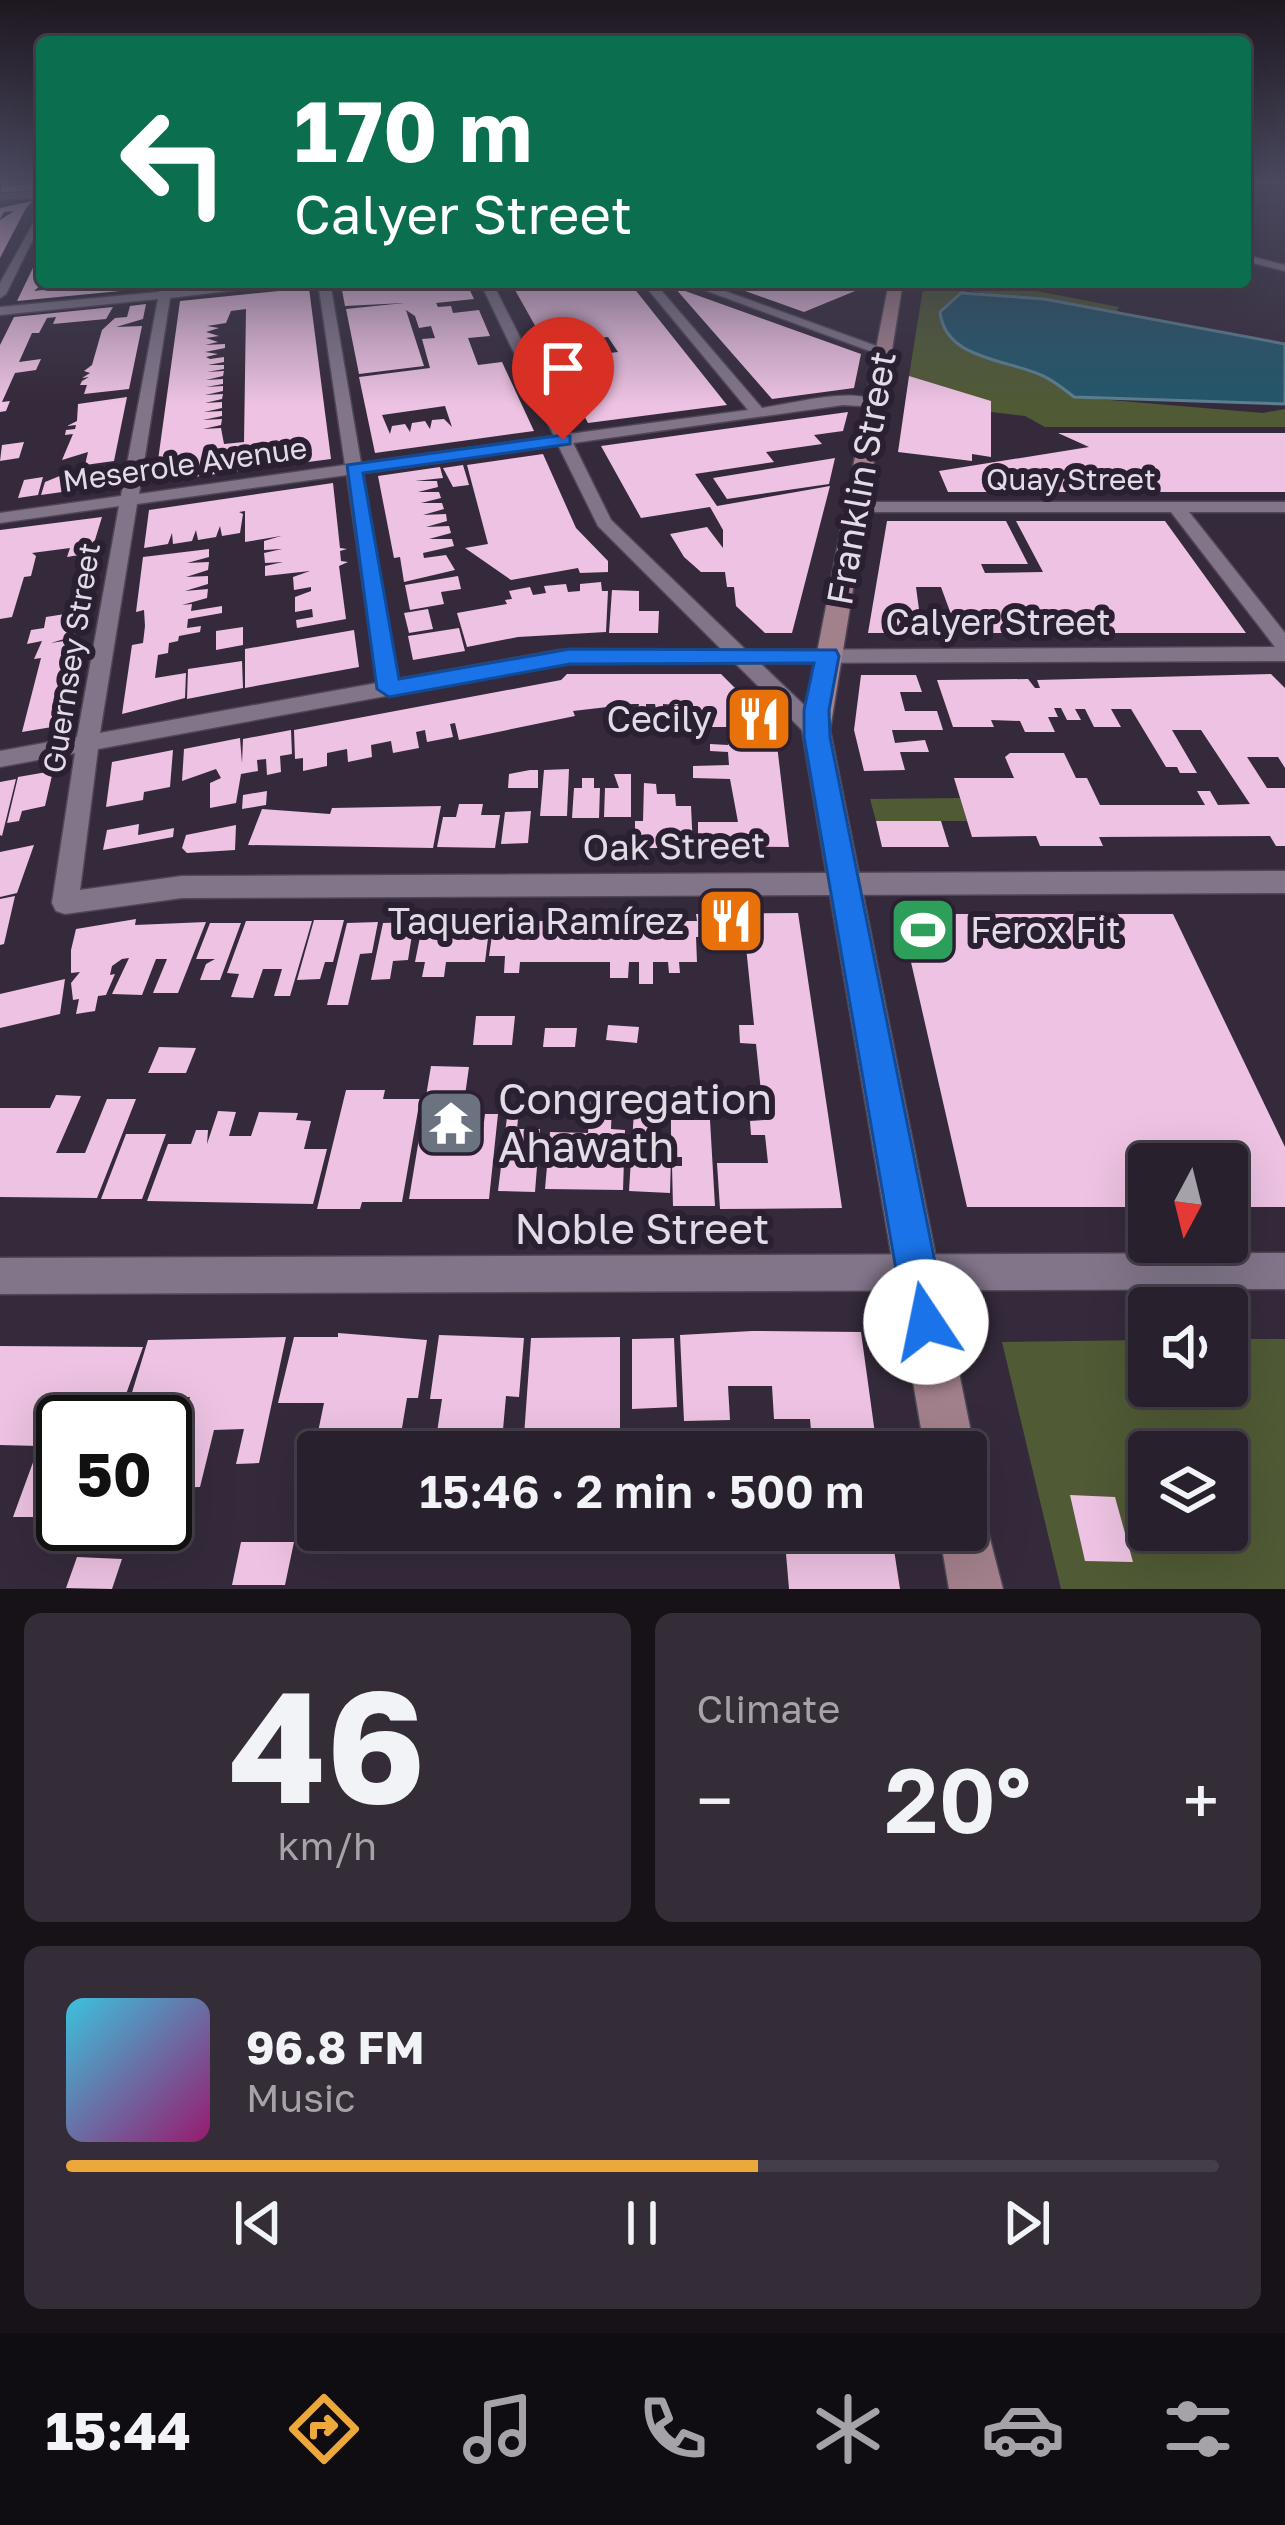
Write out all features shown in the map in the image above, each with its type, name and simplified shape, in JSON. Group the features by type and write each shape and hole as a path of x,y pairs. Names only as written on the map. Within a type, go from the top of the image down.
{"main road":[{"name":"Franklin Street","path":"895,288 816,730 946,1431"},
{"path":"969,1551 976,1589"}],"street":[{"path":"0,294 20,255"},
{"path":"1251,260 1285,268"},
{"path":"0,311 166,288"},
{"name":"Guernsey Street","path":"65,902 166,288"},
{"path":"325,288 389,689"},
{"path":"489,288 608,526 816,730"},
{"path":"653,288 758,413"},
{"path":"705,288 883,351"},
{"name":"Meserole Avenue","path":"0,518 843,401 877,403"},
{"name":"Quay Street","path":"857,507 1285,507"},
{"path":"1177,508 1285,650"},
{"name":"Calyer Street","path":"0,760 560,657 1285,650"},
{"name":"Oak Street","path":"65,902 182,886 1285,882"},
{"name":"Noble Street","path":"0,1276 1285,1271"}],"green space":[{"path":"923,288 1022,288 1119,307 1116,312 968,291 940,311 941,323 968,352 1046,377 1074,397 1263,413 1285,409 1285,427 1045,427 1025,416 991,412 909,376"},
{"path":"960,798 967,821 876,821 870,799"},
{"path":"1248,1339 1285,1339 1285,1589 1061,1589 1002,1342 1128,1340 1128,1407 1248,1407"}],"water":[{"path":"961,293 1044,299 1285,344 1285,404 1074,397 1045,377 979,355 953,339 940,312"}],"building":[{"path":"36,261 34,291 151,288 17,301"},
{"path":"309,288 331,459 155,482 180,301","holes":["246,309 244,442 224,444 221,428 203,429 221,425 222,419 203,420 222,416 222,411 204,412 222,408 222,402 205,403 222,399 223,394 205,395 223,391 223,386 206,387 223,384 223,379 206,380 223,376 224,371 207,372 224,369 224,365 208,365 224,362 224,357 210,359 206,357 218,354 205,352 225,348 225,344 205,345 218,342 206,338 219,336 206,332 219,328 207,326 226,323 231,311"]},
{"path":"342,288 469,288 474,299 436,303 451,306 453,313 479,310 490,336 468,338 478,365 502,362 534,431 375,453 359,377 430,368 422,339 435,338 431,326 419,328 415,316 406,310 424,366 359,374 346,309 404,303 345,306","holes":["445,406 452,427 444,419 432,420 430,429 425,421 412,423 410,432 405,424 392,426 390,434 382,415"]},
{"path":"634,288 727,405 588,423 554,360 618,352 608,337 542,338 515,290"},
{"path":"675,288 861,354 854,388 772,399"},
{"path":"737,288 862,288 804,312"},
{"path":"146,304 143,319 116,327 142,326 129,389 84,394 87,385 80,385 89,377 82,378 90,373 84,371 92,365 102,330 115,318 127,317 130,306"},
{"path":"113,307 106,319 53,324 56,317 47,318 39,333 32,333 19,362 41,359 36,370 15,373 2,402 10,401 6,411 0,412 0,345 14,317"},
{"path":"909,376 991,401 991,457 972,454 972,461 898,452"},
{"path":"127,397 114,461 85,465 88,452 62,460 73,434 65,435 66,430 76,425 67,426 77,421 78,404"},
{"path":"848,412 843,431 814,435 822,444 766,452 774,462 695,474 717,506 830,486 792,633 765,633 736,606 734,587 727,587 725,572 701,572 684,557 670,534 707,527 723,548 723,530 710,507 641,518 601,446"},
{"path":"1058,433 1285,433 1285,492 948,492 939,471 1089,447"},
{"path":"24,442 19,458 0,461 2,445"},
{"path":"543,454 576,528 608,561 608,572 580,573 578,568 511,580 465,548 488,544 467,465"},
{"path":"835,458 829,484 727,499 713,478"},
{"path":"463,465 469,485 453,487 443,468"},
{"path":"113,466 110,489 65,492 68,478 80,476 81,469"},
{"path":"440,467 443,478 415,481 437,481 438,487 418,492 439,492 441,498 421,503 442,503 444,509 423,515 446,514 447,521 426,527 449,526 451,533 429,539 452,539 454,546 423,553 424,558 446,555 455,570 404,582 400,557 394,558 378,476"},
{"path":"67,473 62,492 41,495 45,482"},
{"path":"43,477 38,495 18,498 24,480"},
{"path":"333,483 340,548 347,549 340,551 341,561 348,562 339,566 346,619 297,628 296,620 313,617 312,609 295,612 295,597 311,587 294,590 293,577 310,571 265,576 265,566 283,562 265,563 264,553 282,549 264,550 264,541 281,536 245,542 245,511 239,512 243,514 240,533 222,536 220,526 216,537 198,540 196,530 192,541 173,544 172,533 168,544 144,548 149,510"},
{"path":"102,517 91,553 67,557 70,548 32,553 36,556 31,576 24,577 12,617 0,619 0,530"},
{"path":"887,521 1006,521 1028,564 981,564 985,573 1043,572 1016,521 1165,521 1246,633 868,633","holes":["916,587 941,587 952,617 920,617"]},
{"path":"209,549 209,557 187,563 209,562 208,570 186,577 208,576 208,584 185,591 208,589 207,598 182,605 192,604 191,611 222,606 222,613 188,619 187,628 201,626 200,632 179,636 169,643 168,653 158,655 155,678 186,673 185,698 122,714 132,645 143,643 144,610 136,612 143,557"},
{"path":"458,576 461,589 441,592 444,604 410,610 405,585"},
{"path":"601,582 602,591 608,591 606,632 518,637 467,647 457,613 507,604 505,600 512,599 509,591 530,587 533,595 546,593 544,586 566,584 568,592 580,591 580,584"},
{"path":"612,590 639,591 639,611 659,611 658,633 609,633"},
{"path":"428,609 433,629 409,633 404,613"},
{"path":"84,611 74,636 51,643 77,639 58,726 22,732 41,658 34,659 42,641 27,644 31,630 44,628 46,617"},
{"path":"243,627 243,645 216,650 216,631"},
{"path":"459,628 465,651 413,660 408,636"},
{"path":"354,630 359,667 245,688 245,649"},
{"path":"242,661 243,688 187,699 188,669"},
{"path":"567,674 721,674 775,728 789,847 698,846 698,822 738,822 730,779 693,778 693,766 729,765 728,752 710,751 710,744 728,745 727,727 691,727 690,706 663,704 663,709 656,709 655,704 646,704 646,709 638,709 639,704 633,704 573,711 575,716 459,740 455,723 450,724 453,737 427,742 425,730 416,732 419,748 393,753 391,741 371,745 372,757 348,762 347,749 327,753 327,766 303,771 303,758 295,759 294,730 561,680"},
{"path":"1271,674 1285,688 1285,768 1278,757 1247,757 1267,788 1285,788 1285,846 1276,846 1270,836 1099,837 1103,846 1040,846 1036,836 972,837 954,778 1014,778 1005,757 1010,753 1064,753 1076,778 1087,778 1100,805 1205,805 1197,791 1210,791 1218,805 1250,804 1201,730 1172,730 1197,773 1180,773 1177,767 1166,767 1131,709 1111,709 1121,727 1094,727 1085,709 1075,709 1081,720 1067,720 1061,708 1054,708 1058,717 1048,717 1055,732 1025,732 1020,721 991,720 994,727 953,727 937,680 1028,679 1040,688 1037,680"},
{"path":"861,675 916,675 922,692 900,692 905,711 937,711 943,730 892,730 895,743 925,740 929,752 900,752 905,770 864,771 854,730"},
{"path":"291,730 292,754 280,756 281,772 267,775 266,759 257,760 258,771 241,774 236,803 210,808 210,783 221,778 216,769 182,781 184,749 240,738 242,763 243,739"},
{"path":"173,750 170,787 144,792 143,800 106,807 112,762"},
{"path":"569,769 567,816 540,816 544,770"},
{"path":"538,770 538,788 508,788 509,774"},
{"path":"53,771 45,806 22,811 19,821 7,823 18,777"},
{"path":"614,774 631,774 631,817 604,817 605,788 619,788"},
{"path":"582,778 594,778 594,788 600,788 599,818 572,818 574,788 582,788"},
{"path":"16,779 2,836 0,782"},
{"path":"644,783 656,784 657,794 675,794 676,806 691,806 693,848 635,848 635,821 643,821"},
{"path":"267,791 266,805 242,809 243,795"},
{"path":"459,804 483,804 481,815 500,815 495,848 437,847 443,817 456,817"},
{"path":"441,806 433,848 248,845 262,809 330,814 332,808"},
{"path":"531,811 528,843 501,844 505,812"},
{"path":"876,821 941,821 949,847 882,847"},
{"path":"139,824 138,835 174,828 173,837 103,850 107,830"},
{"path":"236,825 235,850 187,853 182,848 186,835"},
{"path":"34,845 17,893 0,897 0,852"},
{"path":"15,896 4,944 0,945 0,899"},
{"path":"798,913 842,1208 720,1209 717,1163 768,1163 765,1135 751,1135 750,1121 764,1120 756,1044 740,1043 739,1025 754,1025 745,937 696,937 697,962 679,962 680,973 669,973 668,962 653,962 653,984 639,984 639,962 629,962 628,978 610,978 610,962 520,962 519,973 504,973 505,956 489,956 494,921 697,921 696,914"},
{"path":"900,914 1173,914 1285,1147 1285,1207 1248,1207 1248,1143 1128,1143 1128,1207 967,1207"},
{"path":"136,919 135,925 206,922 178,993 153,993 167,959 156,959 142,995 112,994 129,958 122,959 112,966 110,975 115,974 106,995 98,996 95,1011 76,1014 79,999 73,1000 71,983 80,972 71,973 71,950 76,929"},
{"path":"314,920 344,920 333,962 325,962 320,979 297,980"},
{"path":"246,921 312,921 290,996 274,996 282,969 263,969 253,998 231,997 239,974 227,973"},
{"path":"378,922 372,953 360,954 348,1005 327,1005 347,923"},
{"path":"414,922 408,960 393,961 390,979 371,980 383,923"},
{"path":"423,922 490,922 485,962 446,962 444,977 422,977 425,962 415,962"},
{"path":"210,923 241,923 220,980 200,980 206,964 215,959 196,959"},
{"path":"65,979 60,1014 0,1028 0,994"},
{"path":"476,1016 515,1016 512,1045 473,1045"},
{"path":"608,1025 639,1027 637,1043 606,1040"},
{"path":"545,1028 577,1028 575,1047 543,1047"},
{"path":"159,1047 196,1048 186,1073 148,1073"},
{"path":"431,1066 469,1067 459,1138 482,1138 485,1114 498,1114 489,1199 409,1199"},
{"path":"346,1090 385,1090 383,1099 420,1099 402,1202 317,1209"},
{"path":"56,1095 81,1096 56,1153 85,1153 107,1099 136,1099 97,1198 0,1197 0,1108 50,1108"},
{"path":"590,1101 612,1101 611,1129 625,1130 623,1190 545,1189 550,1132 588,1133"},
{"path":"508,1109 519,1109 517,1129 540,1129 535,1192 498,1191"},
{"path":"218,1111 236,1112 229,1136 251,1136 259,1112 298,1113 296,1120 311,1121 304,1149 327,1149 313,1204 147,1201 168,1144 191,1144 196,1130 208,1130 207,1144"},
{"path":"634,1111 649,1112 647,1138 671,1139 671,1120 710,1120 715,1206 673,1206 672,1166 682,1166 682,1157 671,1157 670,1193 629,1191"},
{"path":"126,1134 166,1134 142,1199 101,1199"},
{"path":"861,1332 875,1431 811,1431 810,1419 774,1419 772,1386 728,1386 730,1420 684,1421 680,1335"},
{"path":"338,1333 427,1340 418,1398 407,1398 402,1431 318,1431 324,1403 278,1403 294,1337 338,1337"},
{"path":"439,1335 524,1338 519,1397 506,1396 503,1431 437,1431 442,1399 430,1399"},
{"path":"286,1337 259,1463 236,1464 244,1429 214,1430 200,1487 192,1487 192,1395 131,1395 148,1340"},
{"path":"620,1337 620,1431 524,1431 531,1338"},
{"path":"674,1338 677,1407 632,1409 632,1339"},
{"path":"0,1346 143,1347 126,1395 36,1395 36,1446 0,1445"},
{"path":"36,1454 36,1517 13,1517"},
{"path":"1070,1495 1115,1497 1133,1562 1085,1561"},
{"path":"241,1542 294,1542 285,1585 232,1585"},
{"path":"786,1551 894,1551 900,1589 789,1589"},
{"path":"77,1557 122,1559 112,1589 66,1588"}],"place":[{"name":"Cecily","path":"759,719"},
{"name":"Taqueria Ramírez","path":"731,921"},
{"name":"Ferox Fit","path":"923,930"},
{"name":"Congregation Ahawath","path":"451,1123"}],"route":[{"path":"563,440 353,469 389,689 570,656 828,656 815,719 817,737 926,1322"}]}
